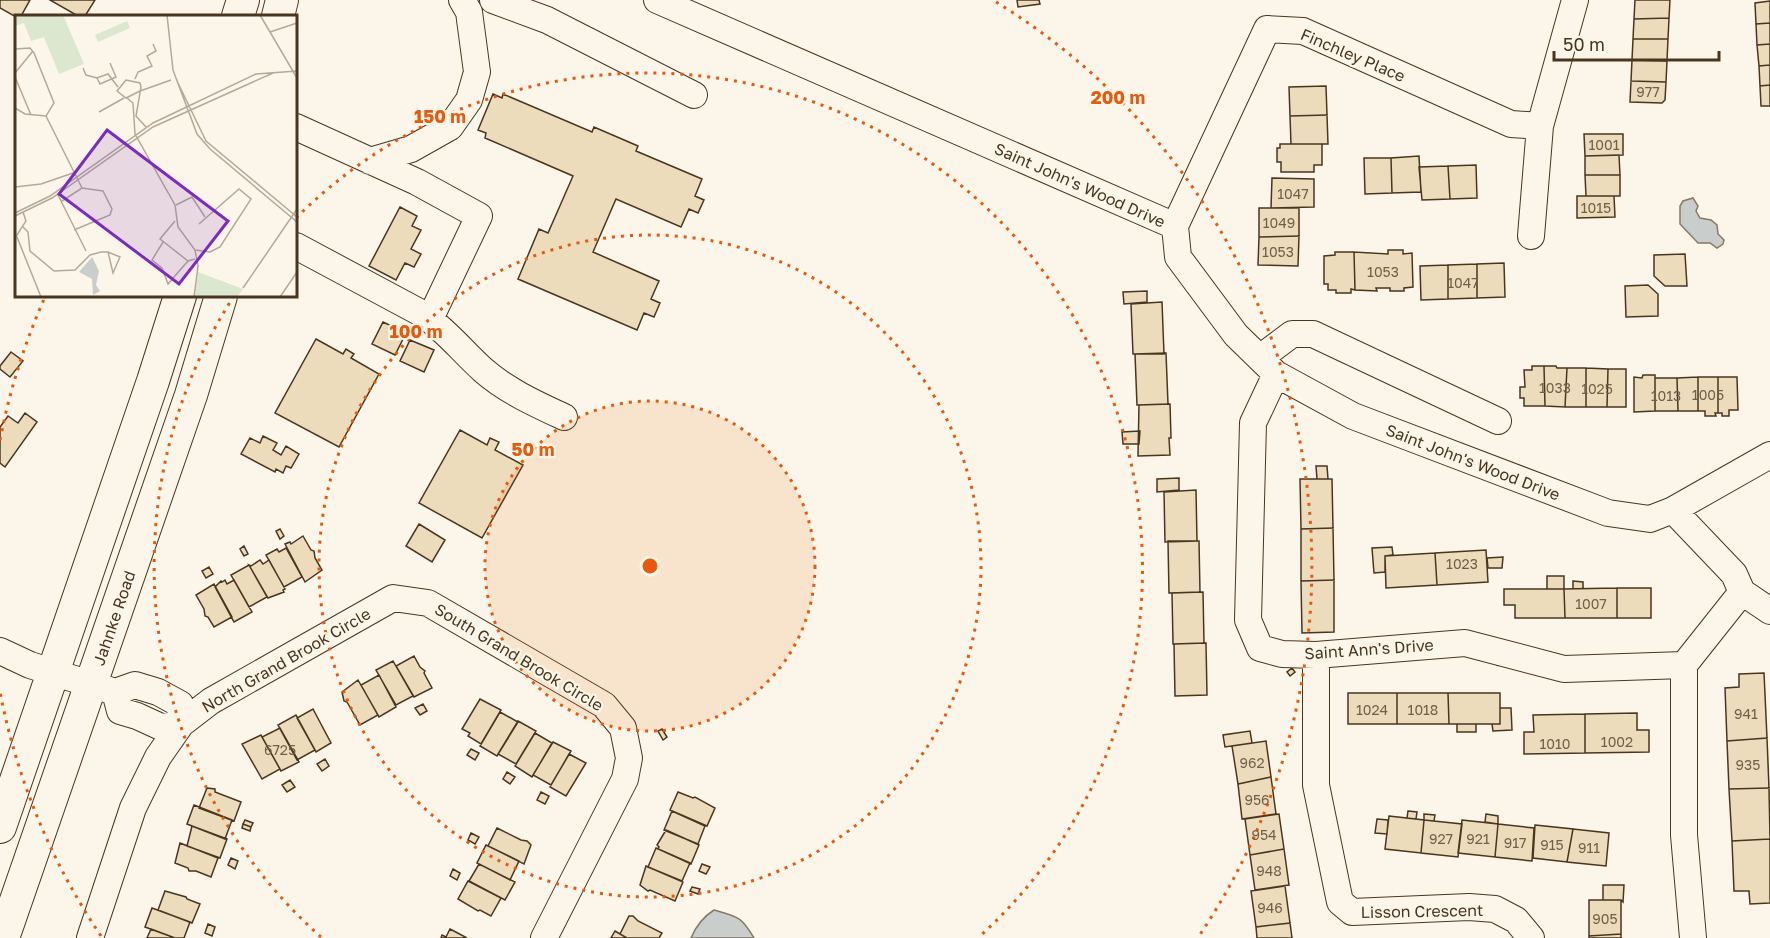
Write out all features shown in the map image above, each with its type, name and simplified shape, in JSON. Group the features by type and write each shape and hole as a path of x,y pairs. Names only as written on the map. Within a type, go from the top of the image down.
{"main road":[{"path":"238,15 243,0"},
{"path":"278,15 282,0"},
{"path":"0,827 180,297"},
{"name":"Jahnke Road","path":"3,938 103,688 221,297"}],"street":[{"path":"370,161 411,149 450,127 469,100 477,72 469,12 462,0"},
{"path":"493,0 547,20 693,95"},
{"name":"Saint John's Wood Drive","path":"657,0 1174,226 1178,257 1236,335 1268,366 1353,416 1608,513 1650,519 1673,510 1770,455"},
{"path":"1531,236 1540,126 1575,0"},
{"name":"Finchley Place","path":"1174,226 1267,29 1303,31 1511,123 1540,126"},
{"path":"297,127 417,182 479,216 430,319"},
{"path":"297,247 430,319 500,383 564,417"},
{"path":"1268,366 1292,333 1313,334 1498,421"},
{"name":"Saint Ann's Drive","path":"1268,366 1253,423 1248,620 1260,648 1282,654 1316,655 1465,643 1564,669 1684,665"},
{"path":"1673,510 1734,574 1742,592 1770,611"},
{"path":"1693,938 1684,835 1684,665 1742,592"},
{"name":"North Grand Brook Circle","path":"90,938 133,808 158,757 181,724 211,701 393,598"},
{"name":"South Grand Brook Circle","path":"393,598 428,603 604,705 623,729 629,758 625,779 544,938"},
{"path":"0,651 30,665 103,688"},
{"name":"Lisson Crescent","path":"1316,655 1316,785 1340,902 1352,912 1469,907 1495,909 1516,920 1531,938"},
{"name":"North Grand Brook Circle","path":"103,688 135,685 158,692 180,704 181,724"}],"shaded area":[{"path":"1693,198 1698,206 1696,211 1700,218 1711,220 1717,225 1718,234 1724,240 1723,244 1717,248 1710,243 1698,243 1680,224 1680,206 1683,201"},
{"path":"714,910 738,918 746,925 754,938 691,938 700,922"}],"building":[{"path":"0,0 30,0 22,15 15,16 0,8"},
{"path":"50,0 95,0 86,15 76,15"},
{"path":"1017,0 1039,0 1040,4 1018,7"},
{"path":"1635,0 1670,0 1669,18 1634,19"},
{"path":"1770,1 1770,23 1756,24 1755,3"},
{"path":"1669,18 1668,39 1633,39 1634,19"},
{"path":"1770,23 1770,44 1757,45 1756,24"},
{"path":"1633,39 1668,39 1667,61 1632,60"},
{"path":"1770,44 1770,65 1759,66 1757,45"},
{"path":"1632,60 1667,61 1666,82 1631,81"},
{"path":"1770,65 1770,85 1760,86 1759,66"},
{"path":"1631,81 1666,82 1665,100 1662,103 1630,102"},
{"path":"1770,85 1770,106 1761,106 1760,86"},
{"path":"1326,86 1327,115 1290,116 1289,87"},
{"path":"493,94 502,98 503,94 592,132 594,127 638,146 636,151 702,179 695,196 704,200 698,213 689,209 681,227 616,199 593,252 659,281 651,299 660,303 654,317 644,313 637,330 518,279 539,229 548,233 573,176 485,138 486,133 478,130"},
{"path":"1327,115 1328,144 1291,144 1290,116"},
{"path":"1584,134 1623,134 1623,155 1585,156"},
{"path":"1280,144 1322,144 1322,165 1314,165 1314,172 1281,172 1281,162 1277,162 1277,148 1280,148"},
{"path":"1619,155 1620,175 1585,175 1585,156"},
{"path":"1419,156 1421,192 1392,193 1391,158"},
{"path":"1364,158 1391,158 1392,193 1365,194"},
{"path":"1476,165 1477,198 1450,199 1448,166"},
{"path":"1448,166 1450,199 1422,200 1419,167"},
{"path":"1585,175 1620,175 1620,196 1586,196"},
{"path":"1272,178 1314,179 1314,207 1271,208"},
{"path":"1577,196 1614,196 1615,217 1577,218"},
{"path":"400,207 417,216 412,226 421,230 411,249 421,254 414,267 405,263 396,280 369,266"},
{"path":"1259,208 1299,208 1299,236 1259,237"},
{"path":"1299,236 1298,266 1258,265 1259,237"},
{"path":"1388,250 1403,250 1403,254 1412,253 1413,287 1404,288 1404,291 1390,291 1390,288 1376,288 1377,291 1355,290 1354,252 1388,254"},
{"path":"1335,252 1354,252 1355,290 1351,289 1351,293 1336,293 1336,290 1328,290 1328,284 1324,284 1324,256 1335,255"},
{"path":"1685,254 1687,286 1665,286 1654,276 1654,255"},
{"path":"1504,263 1505,297 1477,298 1477,264"},
{"path":"1477,264 1477,298 1448,299 1448,265"},
{"path":"1448,265 1448,299 1421,300 1420,266"},
{"path":"1648,285 1658,294 1658,316 1626,317 1625,286"},
{"path":"1147,291 1147,302 1124,304 1123,292"},
{"path":"1162,302 1164,354 1133,354 1131,304"},
{"path":"383,322 406,333 395,355 372,344"},
{"path":"316,339 343,354 346,349 354,354 351,358 379,374 339,447 275,413"},
{"path":"410,340 434,350 424,372 400,361"},
{"path":"11,352 23,361 10,377 0,369 0,366"},
{"path":"1166,353 1168,404 1137,405 1135,354"},
{"path":"1532,366 1544,366 1545,406 1524,406 1524,398 1520,398 1520,387 1525,387 1524,370 1532,370"},
{"path":"1544,366 1567,368 1565,407 1545,406"},
{"path":"1567,368 1586,368 1586,407 1565,407"},
{"path":"1586,368 1608,369 1607,407 1586,407"},
{"path":"1608,369 1626,369 1626,407 1607,407"},
{"path":"1643,375 1655,375 1655,411 1634,412 1634,377 1642,378"},
{"path":"1698,377 1698,411 1678,411 1677,378"},
{"path":"1698,377 1718,377 1718,413 1715,413 1716,416 1705,416 1705,411 1698,411"},
{"path":"1718,377 1737,377 1738,410 1729,410 1729,416 1722,416 1722,413 1718,413"},
{"path":"1655,378 1677,378 1678,411 1655,411"},
{"path":"1170,404 1170,455 1138,456 1139,405"},
{"path":"25,413 37,422 5,467 0,463 0,427 8,416 18,423"},
{"path":"460,430 487,445 490,438 499,442 495,450 523,465 482,538 419,503"},
{"path":"1140,431 1139,444 1123,444 1122,432"},
{"path":"263,436 277,443 273,450 281,455 286,446 299,454 291,468 286,466 283,473 276,469 275,472 241,454 250,438 260,443"},
{"path":"1316,466 1327,466 1328,479 1317,479"},
{"path":"1179,478 1179,490 1157,492 1157,479"},
{"path":"1300,479 1332,479 1333,528 1301,529"},
{"path":"1196,490 1197,541 1165,542 1164,492"},
{"path":"419,524 445,540 432,562 406,546"},
{"path":"1333,528 1334,580 1301,581 1301,529"},
{"path":"280,529 284,536 280,539 276,531"},
{"path":"303,536 311,550 314,551 322,570 305,582 285,544 290,542 291,544"},
{"path":"1168,541 1199,541 1200,592 1169,593"},
{"path":"244,546 248,554 244,556 240,549"},
{"path":"1392,547 1393,555 1385,556 1385,572 1374,573 1372,548"},
{"path":"286,548 302,577 284,587 266,555 277,549 279,552"},
{"path":"1486,550 1488,582 1437,585 1435,553"},
{"path":"1435,553 1437,585 1386,588 1385,556"},
{"path":"1503,557 1502,568 1488,568 1487,558"},
{"path":"260,560 263,564 269,560 285,589 284,592 268,598 249,565"},
{"path":"249,565 267,597 249,607 231,575"},
{"path":"209,567 213,574 206,578 202,571"},
{"path":"1547,576 1564,576 1564,589 1547,589"},
{"path":"225,580 227,584 234,580 252,612 234,622 215,587"},
{"path":"1334,580 1334,632 1302,633 1301,581"},
{"path":"1573,581 1583,582 1583,589 1573,589"},
{"path":"214,584 232,617 214,627 205,616 204,609 196,595"},
{"path":"1617,588 1617,618 1565,618 1564,589"},
{"path":"1617,588 1651,588 1651,618 1617,618"},
{"path":"1504,589 1564,589 1565,618 1515,618 1515,605 1504,605"},
{"path":"1203,592 1204,643 1173,644 1172,593"},
{"path":"1206,643 1207,695 1175,696 1174,644"},
{"path":"414,656 425,671 432,688 414,697 396,666"},
{"path":"393,661 413,696 396,705 376,670"},
{"path":"1292,668 1295,672 1290,676 1287,672"},
{"path":"1764,673 1767,738 1727,741 1725,688 1739,687 1739,674"},
{"path":"379,675 396,707 379,717 361,685"},
{"path":"358,680 378,715 360,725 347,702 344,701 342,692"},
{"path":"1348,693 1397,693 1397,724 1348,724"},
{"path":"1397,693 1448,693 1449,724 1397,724"},
{"path":"1448,693 1500,693 1500,724 1449,724"},
{"path":"480,699 501,710 481,744 468,736 470,733 462,729"},
{"path":"423,704 427,711 420,715 415,708"},
{"path":"1500,708 1511,708 1512,730 1493,731 1492,724 1500,724"},
{"path":"313,709 331,743 316,752 297,718"},
{"path":"500,712 518,722 497,756 480,746"},
{"path":"1637,713 1637,730 1649,730 1649,752 1585,753 1585,714"},
{"path":"1585,714 1585,753 1524,754 1524,732 1534,732 1533,715"},
{"path":"296,715 315,750 297,760 278,725"},
{"path":"518,721 536,731 516,764 498,754"},
{"path":"1457,724 1476,724 1476,732 1457,732"},
{"path":"280,728 299,762 281,771 262,737"},
{"path":"662,729 667,737 663,740 658,731"},
{"path":"1250,731 1252,743 1225,747 1223,735"},
{"path":"535,733 552,743 532,777 515,766"},
{"path":"261,735 280,769 262,779 242,744"},
{"path":"1767,738 1769,788 1729,789 1727,741"},
{"path":"1266,741 1271,777 1238,784 1232,746"},
{"path":"553,742 571,751 551,785 533,775"},
{"path":"471,749 479,753 475,760 467,755"},
{"path":"569,754 586,763 566,796 550,787"},
{"path":"325,759 329,766 322,771 317,764"},
{"path":"507,772 515,777 510,784 503,779"},
{"path":"1271,777 1276,814 1242,819 1238,784"},
{"path":"290,780 295,787 287,792 282,785"},
{"path":"207,788 215,789 215,792 241,802 234,821 199,808"},
{"path":"1769,788 1770,839 1732,841 1729,789"},
{"path":"541,792 549,796 545,804 537,800"},
{"path":"678,792 695,797 715,808 707,826 670,810"},
{"path":"194,805 232,820 225,839 187,824"},
{"path":"672,811 705,826 698,844 664,830"},
{"path":"1408,811 1417,812 1416,819 1407,818"},
{"path":"1279,814 1284,849 1250,855 1245,819"},
{"path":"1424,814 1435,815 1434,821 1424,820"},
{"path":"1486,814 1498,816 1498,824 1485,822"},
{"path":"1389,816 1424,820 1421,853 1385,849"},
{"path":"1377,819 1388,820 1387,834 1375,833"},
{"path":"245,820 253,823 251,827 243,824"},
{"path":"1424,820 1462,824 1458,857 1421,853"},
{"path":"1462,820 1498,824 1495,857 1458,853"},
{"path":"243,824 251,827 250,831 242,828"},
{"path":"1498,824 1534,828 1532,861 1495,857"},
{"path":"1535,825 1573,829 1567,862 1533,858"},
{"path":"192,826 227,839 220,858 187,846"},
{"path":"497,828 531,845 524,864 488,846"},
{"path":"1573,829 1609,833 1606,866 1567,862"},
{"path":"666,830 699,845 691,864 658,849 657,845"},
{"path":"471,833 479,837 475,844 468,840"},
{"path":"1770,839 1770,903 1750,904 1749,891 1734,891 1732,841"},
{"path":"180,843 218,858 211,877 196,871 189,871 188,868 175,863"},
{"path":"486,845 519,861 510,880 477,863"},
{"path":"656,848 690,863 682,881 648,867"},
{"path":"1284,849 1289,885 1255,890 1250,855"},
{"path":"231,858 238,861 235,869 228,865"},
{"path":"479,864 515,882 505,900 469,881"},
{"path":"702,864 710,867 706,874 699,871"},
{"path":"646,866 683,882 675,901 648,891 640,885"},
{"path":"453,869 460,873 457,880 450,876"},
{"path":"468,881 501,898 491,916 458,899"},
{"path":"1603,885 1624,885 1623,902 1603,900"},
{"path":"1285,886 1290,923 1256,927 1251,891"},
{"path":"692,887 700,889 698,894 690,891"},
{"path":"165,891 200,904 192,923 158,910"},
{"path":"1589,900 1621,900 1621,934 1589,936"},
{"path":"152,908 190,922 184,938 175,938 145,927"},
{"path":"629,916 633,916 662,933 659,938 627,938 620,934"},
{"path":"1290,923 1292,938 1257,938 1256,927"},
{"path":"208,924 215,927 212,936 205,933"},
{"path":"151,929 175,938 147,938"},
{"path":"450,929 467,938 441,938 442,935 446,937"},
{"path":"615,931 620,934 627,938 611,938"},
{"path":"1621,934 1621,938 1589,938 1589,936"}]}
